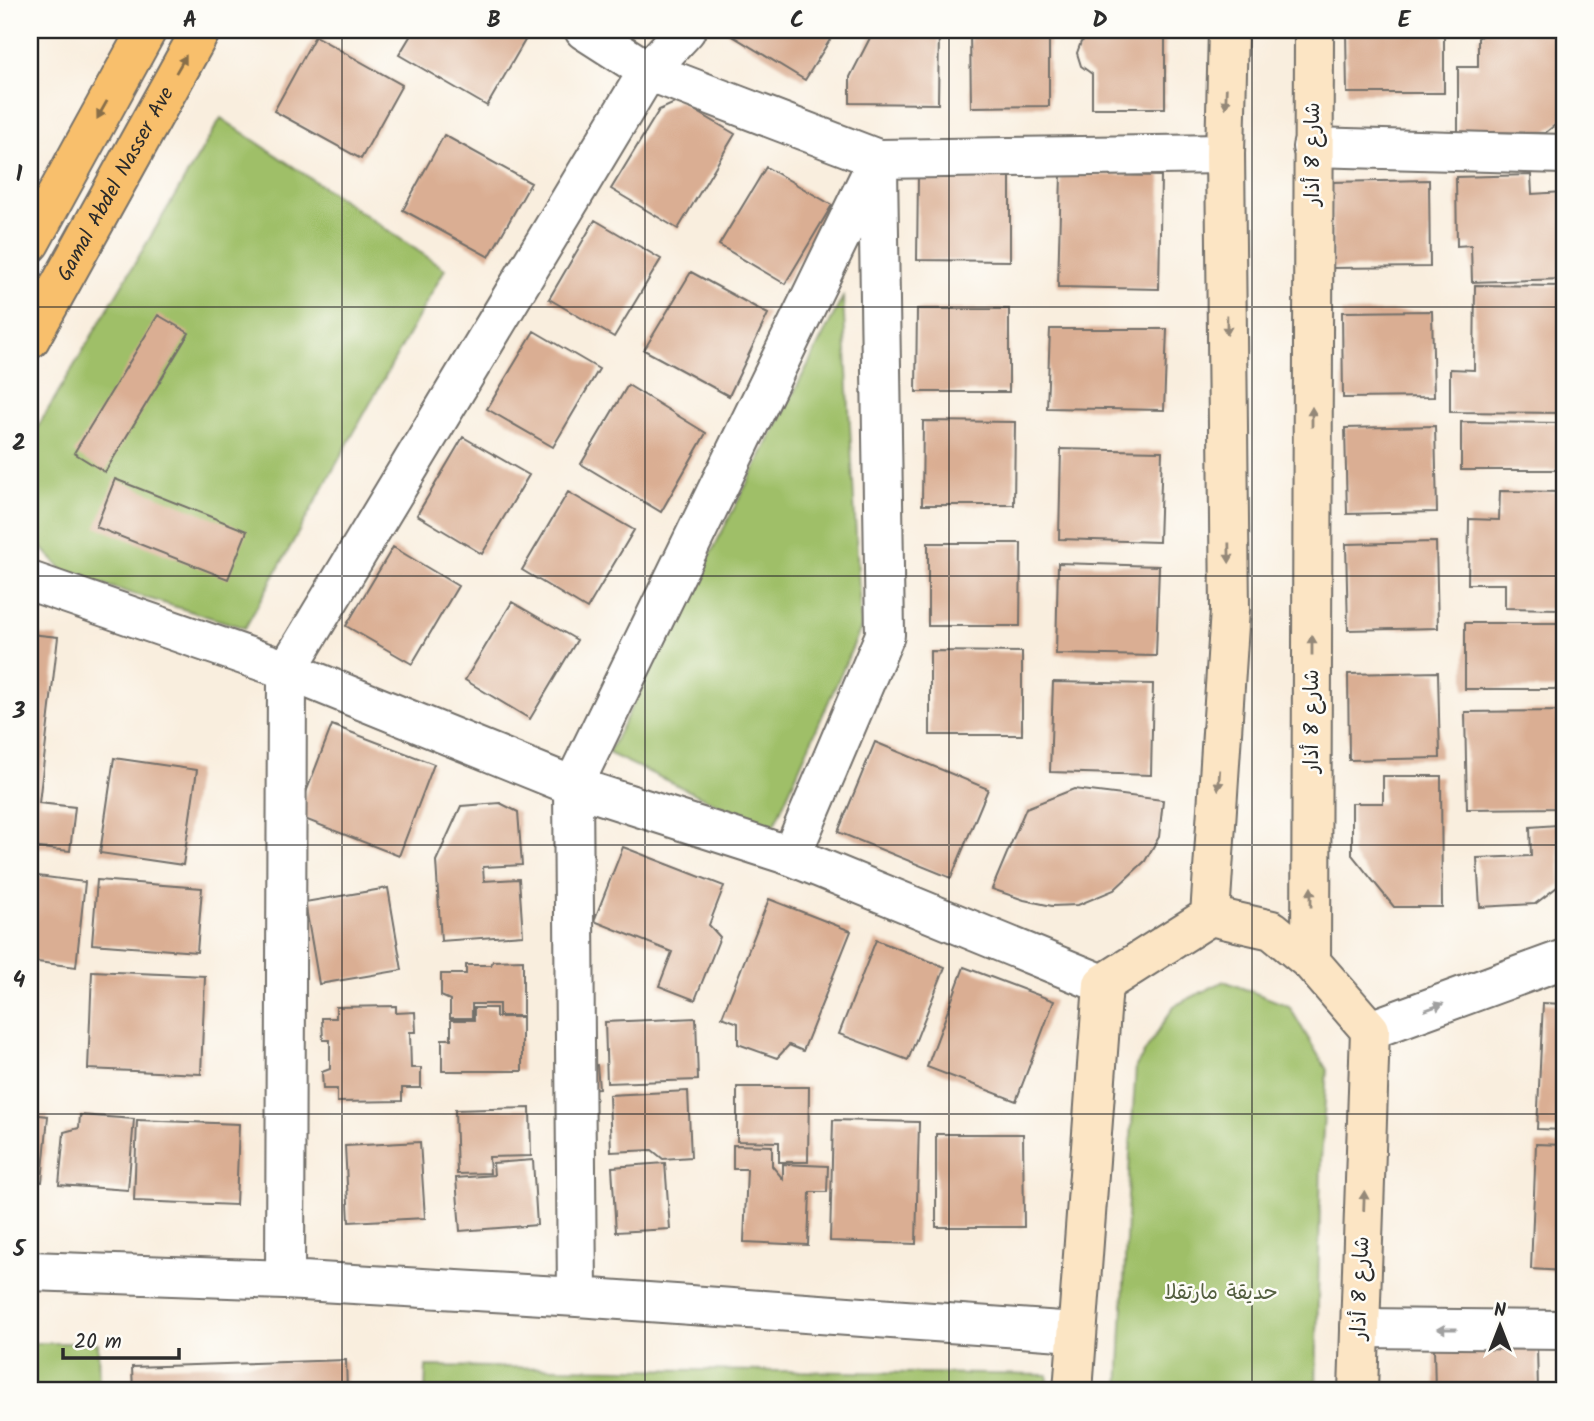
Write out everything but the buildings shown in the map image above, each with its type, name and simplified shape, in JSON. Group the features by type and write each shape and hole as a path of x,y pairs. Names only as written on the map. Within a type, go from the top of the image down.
{"main road":[{"path":"30,243 148,30"},
{"name":"Gamal Abdel Nasser Ave","path":"30,338 201,30"},
{"path":"1210,916 1230,610 1225,153 1228,30"},
{"name":"شارع 8 أذار","path":"1311,962 1314,30"},
{"path":"1073,1391 1103,984 1210,916 1272,930 1311,962 1370,1030"},
{"name":"شارع 8 أذار","path":"1357,1391 1370,1030"}],"street":[{"path":"584,30 648,71 878,159 1225,153"},
{"path":"285,1280 286,670 648,71 686,30"},
{"path":"1312,147 1564,154"},
{"path":"577,1297 573,786 878,159"},
{"path":"791,856 885,635 878,159"},
{"path":"30,581 286,670 573,786 791,856 1103,984"},
{"path":"1370,1030 1564,959"},
{"path":"30,1271 285,1280 577,1297 1076,1332"},
{"path":"1360,1328 1564,1330"}],"green space":[{"path":"221,118 445,269 245,628 65,573 30,535 30,440"},
{"path":"843,297 861,628 772,830 608,753"},
{"name":"حديقة مارتقلا","path":"1224,981 1289,1006 1327,1070 1321,1160 1316,1391 1119,1391 1136,1066 1174,1006"},
{"path":"30,1343 98,1343 99,1391 30,1391"},
{"path":"426,1366 1048,1375 1047,1391 425,1391"}]}
